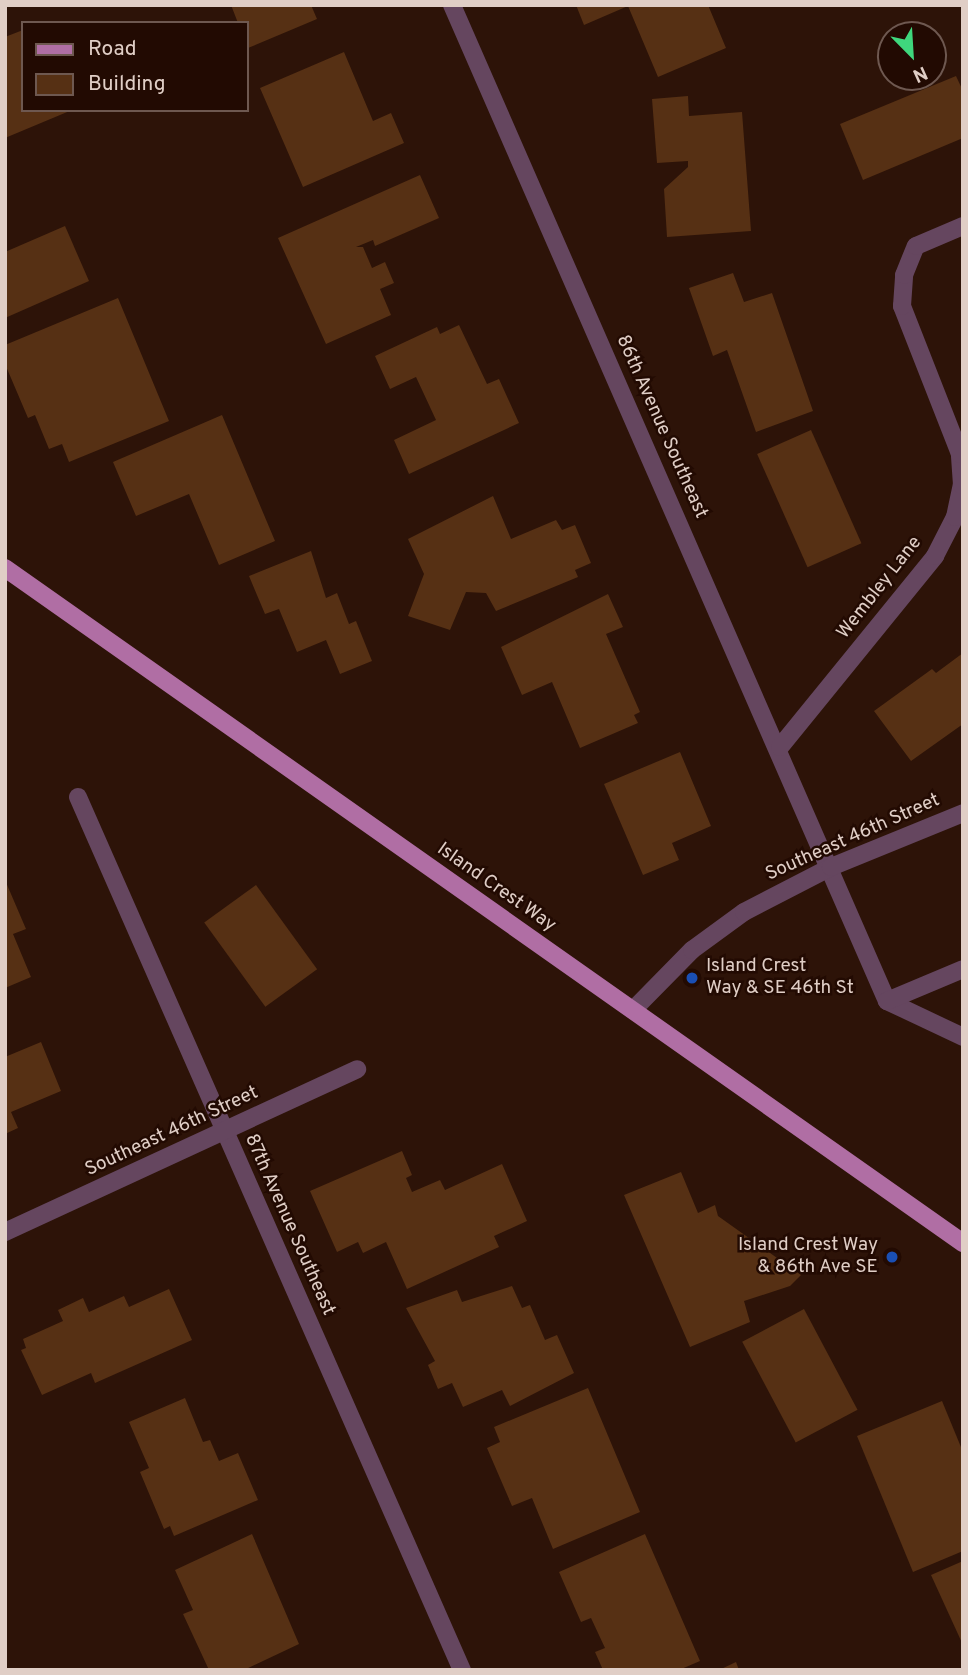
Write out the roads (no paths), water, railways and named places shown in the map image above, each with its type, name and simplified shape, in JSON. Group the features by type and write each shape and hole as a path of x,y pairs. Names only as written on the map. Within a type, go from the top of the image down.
{"main road":[{"name":"Island Crest Way","path":"5,568 963,1243"}],"street":[{"name":"86th Avenue Southeast","path":"452,5 780,747 887,1001"},
{"name":"Wembley Lane","path":"780,747 935,556 955,517 962,485 960,454 902,306 904,275 916,246 963,226"},
{"name":"87th Avenue Southeast","path":"78,797 461,1670"},
{"name":"Southeast 46th Street","path":"633,1010 692,950 744,912 831,867 963,813"},
{"path":"887,1001 963,969"},
{"path":"887,1001 963,1038"},
{"name":"Southeast 46th Street","path":"5,1232 357,1069"}],"place":[{"name":"Island Crest Way & SE 46th St","path":"692,978"},
{"name":"Island Crest Way & 86th Ave SE","path":"892,1257"}]}
